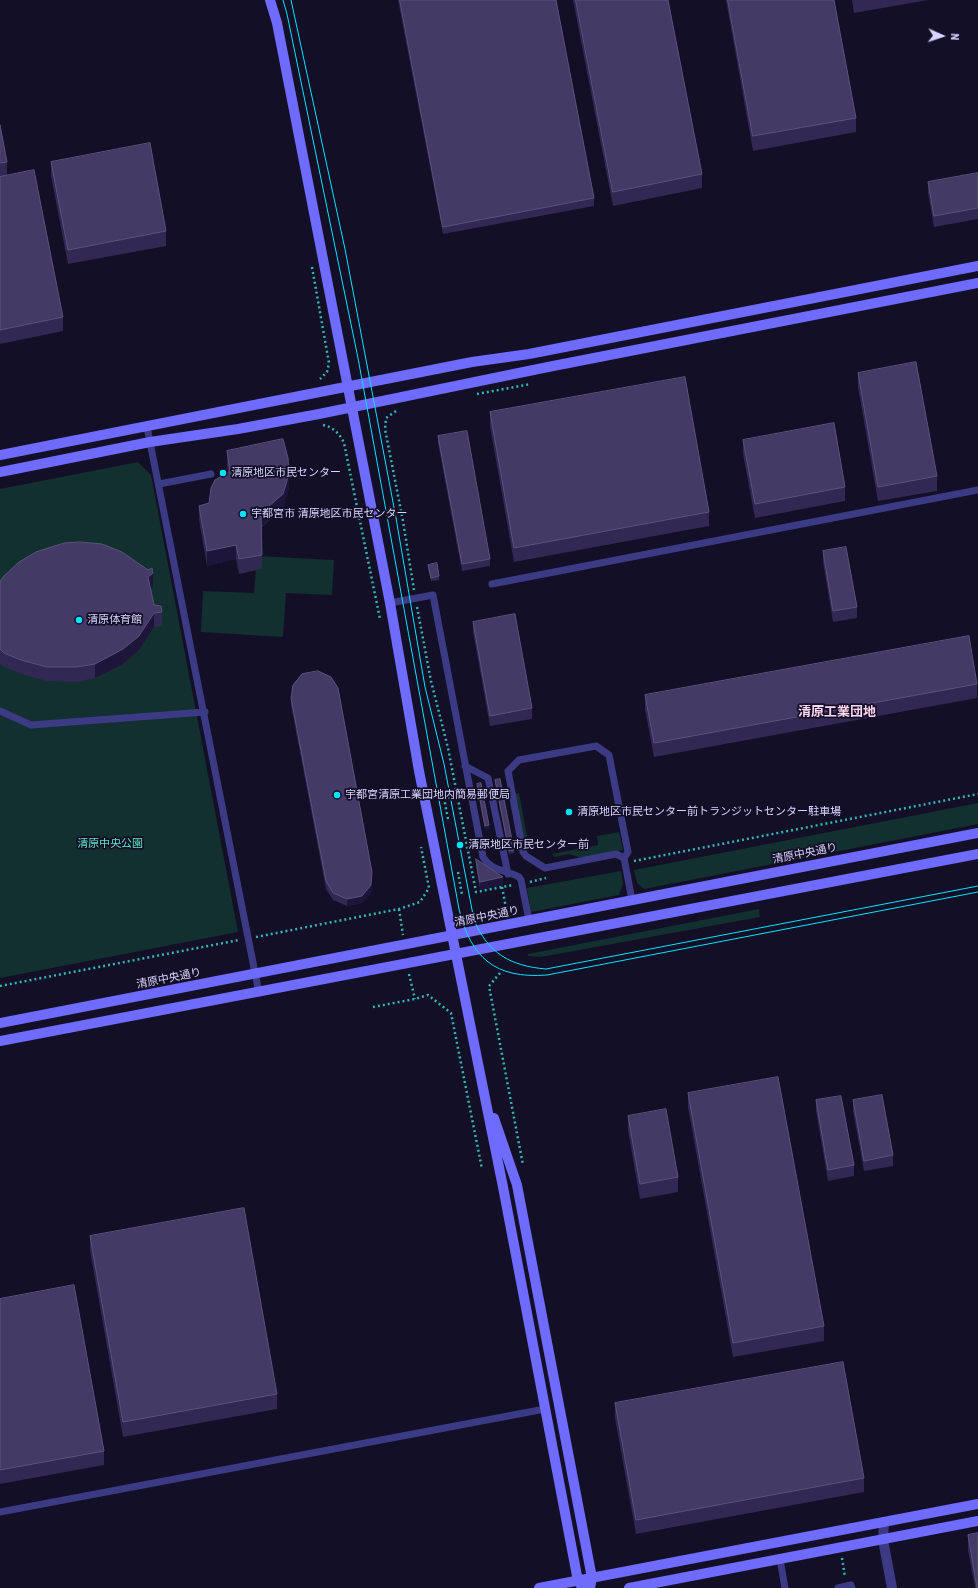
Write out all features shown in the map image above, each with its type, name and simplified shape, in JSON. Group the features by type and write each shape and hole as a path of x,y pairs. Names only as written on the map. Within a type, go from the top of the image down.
{"street":[{"path":"270,0 277,24 390,604 419,771 581,1584"},
{"path":"0,456 472,362 529,354 978,266"},
{"path":"0,472 150,442 238,429 352,408 548,367 978,283"},
{"name":"清原中央通り","path":"0,1023 978,833"},
{"path":"0,1041 259,993 978,854"},
{"path":"481,1078 517,1185 591,1583"},
{"path":"539,1588 591,1583 978,1504"},
{"path":"629,1588 648,1586 978,1521"},
{"path":"884,1522 882,1540 892,1588"}],"lane":[{"path":"147,427 205,712 259,993"},
{"path":"159,484 211,474"},
{"path":"492,584 978,490"},
{"path":"390,604 433,595 483,857 493,869 519,877 529,920"},
{"path":"0,711 30,725 205,712"},
{"path":"625,860 616,854 545,868 526,856 523,852 508,771 519,760 596,746 609,755 628,852 625,860 632,900"},
{"path":"465,766 488,778 508,874"},
{"path":"0,1512 546,1409"},
{"path":"780,1559 785,1588"},
{"path":"838,1588 851,1585 852,1588"}],"path":[{"path":"317,425 332,428 341,436 344,443 380,620"},
{"path":"625,860 978,794"},
{"path":"448,819 444,798 457,796"},
{"path":"0,986 399,910 420,902 429,888 421,844"},
{"path":"458,872 462,895"},
{"path":"476,892 550,878"},
{"path":"502,887 507,916"},
{"path":"399,910 403,935"},
{"path":"409,973 415,999"},
{"path":"500,973 489,986 524,1169"},
{"path":"373,1007 428,995 451,1013 482,1169"},
{"path":"840,1548 845,1575"}],"green space":[{"name":"清原中央公園","path":"138,462 151,475 238,932 0,978 0,489"},
{"path":"257,556 334,560 332,595 286,593 283,637 201,632 203,591 254,593"},
{"path":"519,793 529,846 534,845 535,849 525,851 515,794"},
{"path":"978,803 978,824 644,889 637,883 634,870"},
{"path":"619,832 623,850 581,858 569,854 555,857 552,854 598,845 597,836"},
{"path":"621,871 623,884 619,895 531,912 527,888"},
{"path":"759,909 760,917 541,957 528,956 528,954"}],"building":[{"path":"400,0 556,0 594,198 443,227"},
{"path":"576,0 668,0 702,174 613,192"},
{"path":"728,0 834,0 856,118 753,136"},
{"path":"0,125 7,162 0,163"},
{"path":"150,143 166,231 68,250 51,162"},
{"path":"34,170 63,317 0,330 0,177"},
{"path":"978,173 978,208 934,216 928,182"},
{"path":"916,362 937,476 878,487 858,373"},
{"path":"685,377 709,512 514,548 490,412"},
{"path":"834,423 845,487 755,504 743,440"},
{"path":"467,431 490,559 462,564 438,436"},
{"name":"宇都宮市 清原地区市民センター","path":"283,439 288,458 289,474 283,494 261,513 262,555 239,559 236,545 207,551 199,506 209,503 211,488 215,480 230,471 227,451"},
{"name":"清原体育館","path":"81,542 102,544 122,552 148,570 152,568 153,573 148,577 154,605 161,606 162,612 154,613 139,636 123,649 95,664 76,667 47,667 21,660 4,653 0,649 0,581 19,562 36,552 64,543"},
{"path":"846,547 857,607 833,611 823,551"},
{"path":"437,563 439,576 431,578 428,565"},
{"path":"515,614 532,708 490,716 473,622"},
{"path":"969,636 977,684 654,743 645,695"},
{"path":"318,671 331,677 338,688 372,872 371,885 362,896 347,899 333,893 326,881 291,698 293,685 302,674"},
{"path":"500,779 514,850 509,851 495,780"},
{"path":"481,783 489,825 485,826 477,784"},
{"path":"476,859 503,877 480,882"},
{"path":"778,1077 824,1326 733,1343 688,1093"},
{"path":"882,1095 893,1155 864,1161 853,1100"},
{"path":"841,1096 854,1165 828,1170 816,1100"},
{"path":"666,1109 678,1177 640,1184 628,1116"},
{"path":"244,1208 277,1394 123,1422 90,1236"},
{"path":"74,1285 104,1451 0,1470 0,1299"},
{"path":"843,1362 864,1478 636,1520 615,1403"},
{"path":"978,1533 978,1588 977,1588 968,1535"}],"tram line":[{"path":"283,0 358,358 459,909 470,941 478,952 488,962 499,969 513,973 547,975 978,892"},
{"path":"291,0 345,249 396,518 425,687 444,764 474,920 486,941 493,949 511,961 522,965 546,969 978,886"}],"place":[{"name":"清原地区市民センター","path":"223,473"},
{"name":"宇都宮市 清原地区市民センター","path":"243,514"},
{"name":"清原体育館","path":"79,620"},
{"name":"宇都宮清原工業団地内簡易郵便局","path":"337,795"},
{"name":"清原地区市民センター前トランジットセンター駐車場","path":"569,812"},
{"name":"清原地区市民センター前","path":"460,845"}],"district":[{"name":"清原工業団地","path":"837,713"}]}
